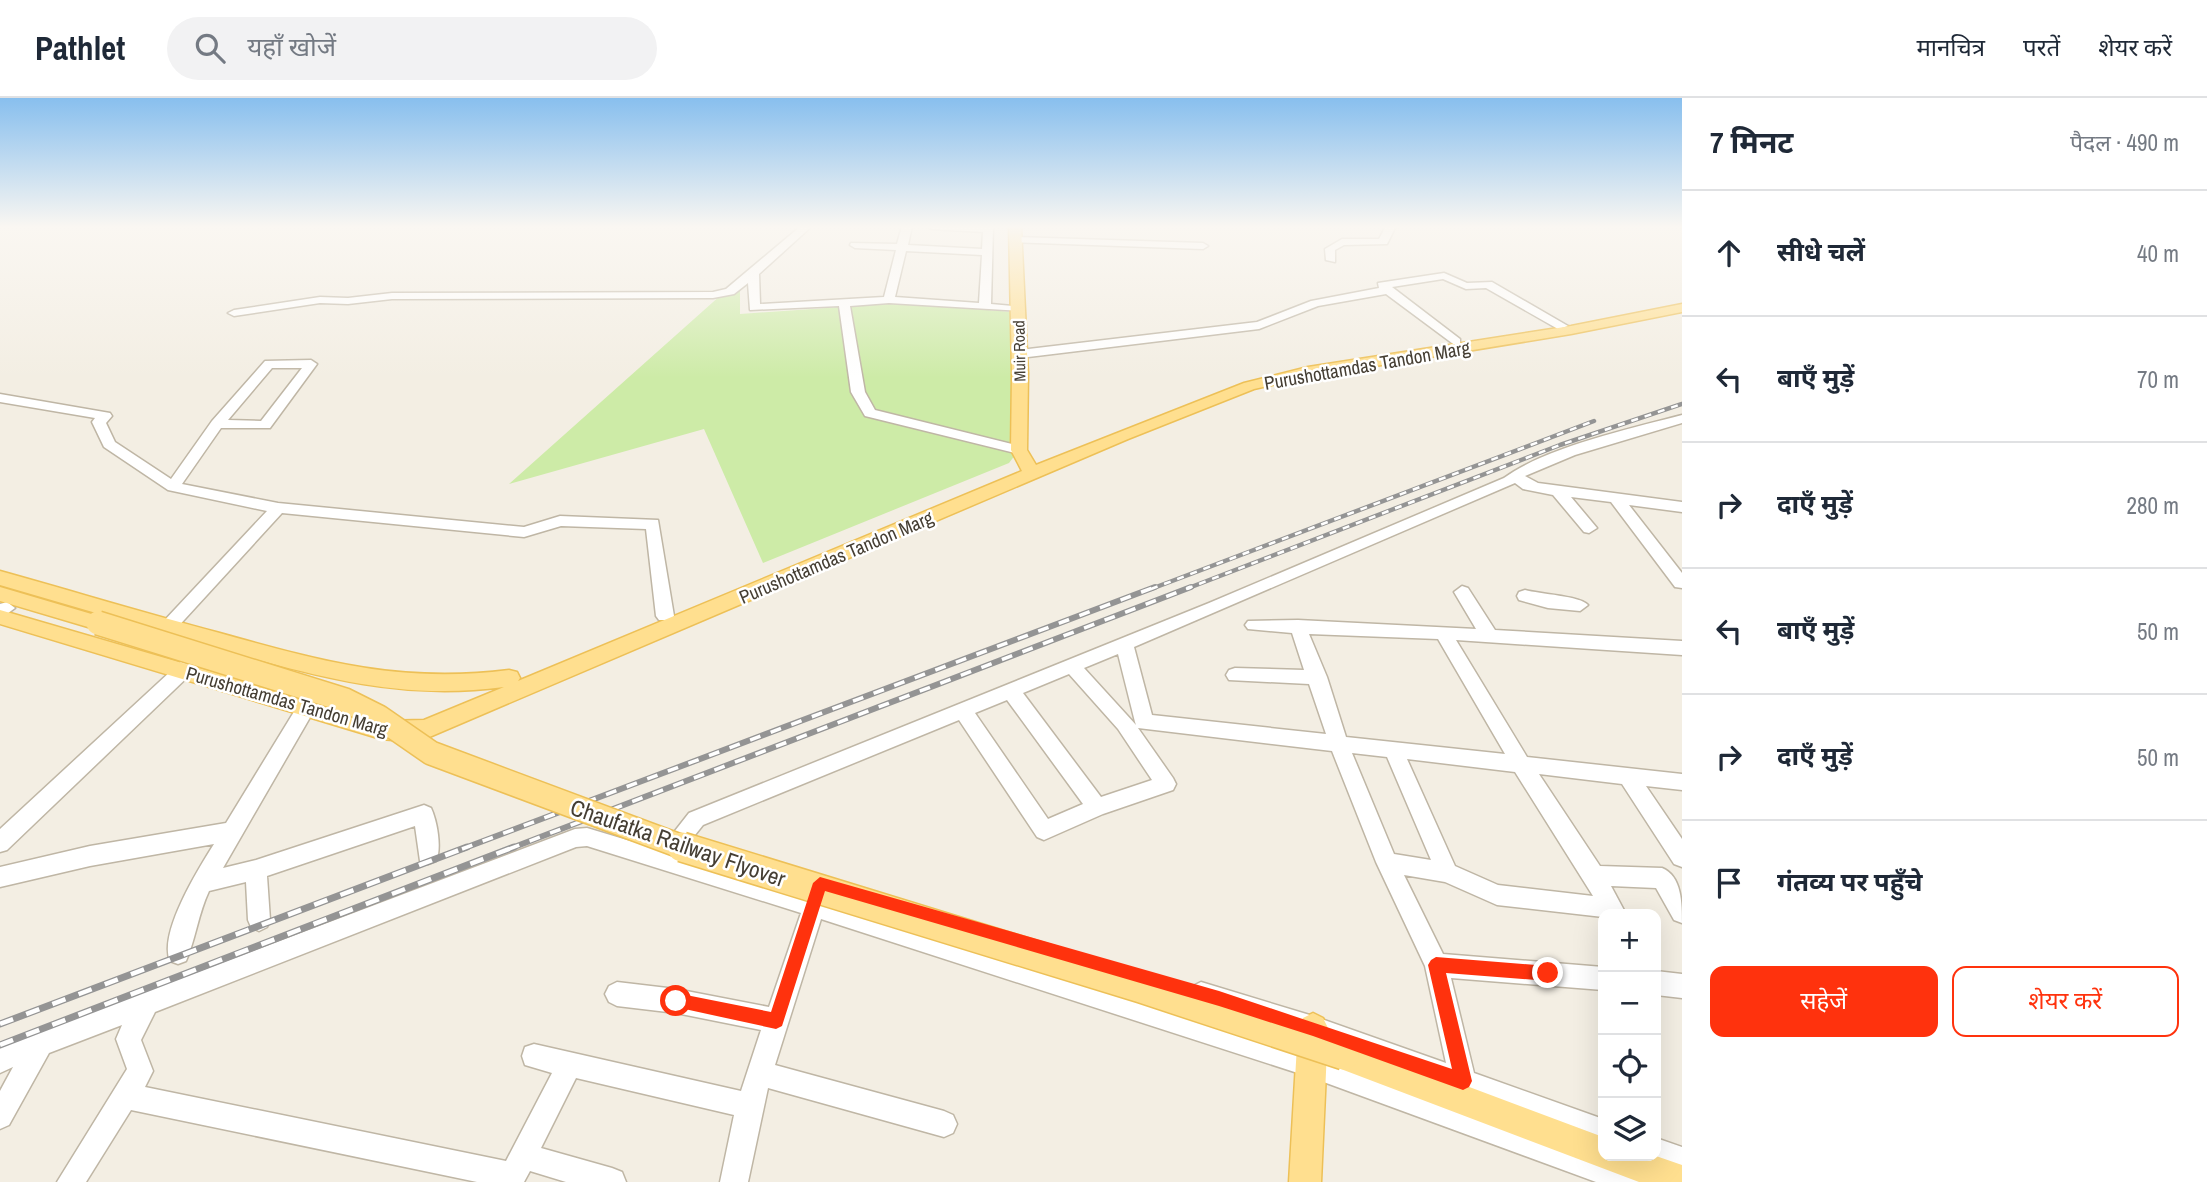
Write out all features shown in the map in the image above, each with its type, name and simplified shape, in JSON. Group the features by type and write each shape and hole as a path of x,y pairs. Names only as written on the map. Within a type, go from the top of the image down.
{"main road":[{"name":"Muir Road","path":"1017,277 1026,462"},
{"path":"186,667 354,715 400,724 468,700 509,678 790,569 1026,462 1246,378 1562,326 1682,301"},
{"name":"Purushottamdas Tandon Marg","path":"1,607 307,707 396,733 428,729 1026,462 1135,430 1267,380 1571,330 1682,308"},
{"path":"0,578 353,677 422,686 509,678"},
{"name":"Chaufatka Railway Flyover","path":"1,607 98,623 345,700 379,717 431,752 661,841 1153,992 1344,1055 1607,1166 1682,1181"},
{"path":"1305,1182 1313,1028"}],"street":[{"path":"234,313 320,300 348,301 392,296 713,295 730,292 749,277"},
{"path":"754,277 754,308 889,300 1018,309"},
{"path":"889,300 895,277"},
{"path":"985,307 986,277"},
{"path":"1440,277 1382,285 1456,342"},
{"path":"1445,277 1466,286 1488,284 1562,326"},
{"path":"1020,355 1259,325 1315,303 1388,290"},
{"path":"844,303 858,392 870,413 1026,462"},
{"path":"173,487 217,424 269,363 311,364 265,425 217,424"},
{"path":"0,398 105,416 99,422 108,444 173,487 278,508 524,531 560,521 653,524 665,616"},
{"path":"660,860 689,828 963,710 1372,541 1516,477 1525,468 1682,419"},
{"path":"1516,477 1528,486 1615,497 1680,509"},
{"path":"1556,489 1589,528"},
{"path":"1615,497 1681,583"},
{"path":"168,627 278,508"},
{"path":"1462,592 1489,635"},
{"path":"1525,596 1548,602 1580,604"},
{"path":"1254,625 1443,632 1682,648"},
{"path":"1298,626 1318,677 1339,744 1387,862 1436,965 1463,1081"},
{"path":"1443,632 1521,764 1594,876 1612,909"},
{"path":"1117,646 1136,712 1125,724"},
{"path":"1117,646 1144,722 1682,782"},
{"path":"963,710 1044,831 1097,807 1166,784 1125,724 1071,665"},
{"path":"0,843 186,667"},
{"path":"1235,675 1318,677"},
{"path":"1010,691 1097,807"},
{"path":"178,953 189,909 202,883 307,707"},
{"path":"1392,749 1447,873"},
{"path":"1629,777 1682,857"},
{"path":"202,883 256,870 424,814 428,854"},
{"path":"689,828 820,883 1313,1028 1598,1130"},
{"path":"0,877 90,856 234,831"},
{"path":"0,1060 575,838 598,839 995,962 1310,1064 1607,1166 1633,1182"},
{"path":"1387,862 1447,873 1497,895 1598,909"},
{"path":"256,870 259,920"},
{"path":"1594,876 1662,878 1682,913"},
{"path":"734,1182 749,1106 820,883"},
{"path":"1436,965 1598,978"},
{"path":"1661,984 1682,986"},
{"path":"617,994 676,1001 776,1021"},
{"path":"71,1182 140,1071 128,1039 147,1002"},
{"path":"0,1116 41,1043"},
{"path":"534,1056 749,1106"},
{"path":"515,1171 570,1064"},
{"path":"759,1073 944,1124"},
{"path":"126,1096 515,1171 612,1182"},
{"path":"1661,1153 1682,1160"}],"green space":[{"path":"740,278 740,314 898,303 1013,312 1019,450 1009,463 763,563 704,429 509,484"}],"railway":[{"path":"1186,589 1560,445 1682,404"},
{"path":"1151,589 1594,421"},
{"path":"462,849 1155,587"},
{"path":"509,849 1191,587"},
{"path":"0,1024 467,847"},
{"path":"0,1045 514,847"}],"route":[{"path":"676,1001 776,1021 820,883 1219,999 1313,1028 1463,1081 1436,965 1548,973"}]}
